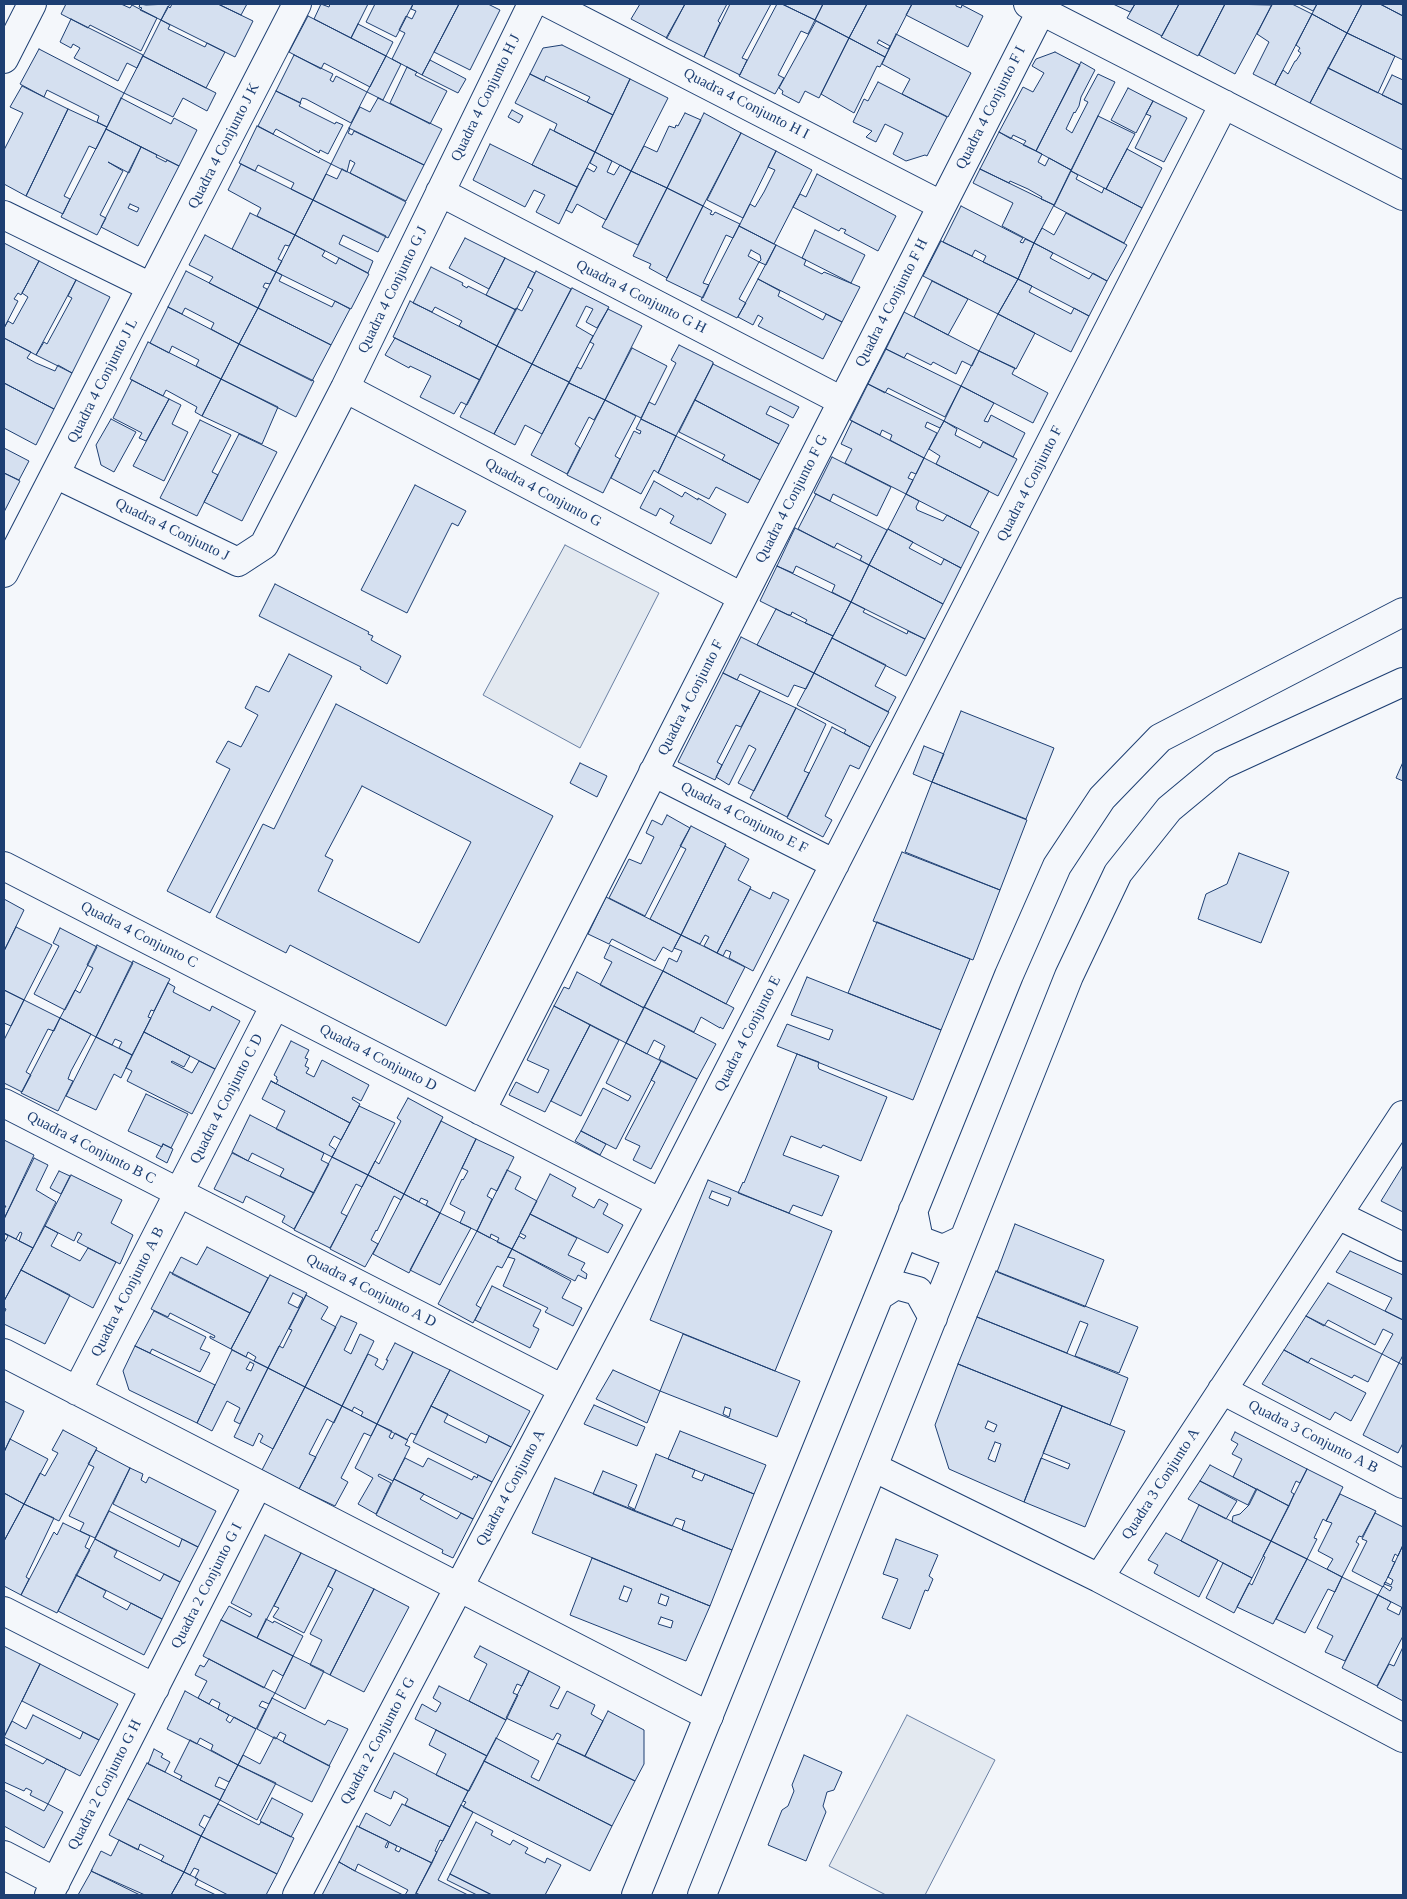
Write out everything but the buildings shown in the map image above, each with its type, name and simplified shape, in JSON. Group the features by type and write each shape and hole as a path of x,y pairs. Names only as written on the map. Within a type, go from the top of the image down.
{"street":[{"path":"4,59 32,4"},
{"name":"Quadra 4 Conjunto J K","path":"151,288 297,4"},
{"name":"Quadra 4 Conjunto H J","path":"440,192 532,4"},
{"name":"Quadra 4 Conjunto H I","path":"550,4 941,205"},
{"path":"1034,7 1403,196"},
{"name":"Quadra 4 Conjunto F I","path":"941,205 1034,7"},
{"name":"Quadra 4 Conjunto F","path":"835,864 1224,104"},
{"name":"Quadra 4 Conjunto G J","path":"345,388 440,192"},
{"name":"Quadra 4 Conjunto G H","path":"440,192 842,401"},
{"name":"Quadra 4 Conjunto F H","path":"842,401 941,205"},
{"path":"4,215 151,288"},
{"name":"Quadra 4 Conjunto J L","path":"4,573 151,288"},
{"name":"Quadra 4 Conjunto J","path":"55,474 238,562 264,545 345,388"},
{"name":"Quadra 4 Conjunto G","path":"345,388 742,597"},
{"name":"Quadra 4 Conjunto F G","path":"742,597 842,401"},
{"name":"Quadra 4 Conjunto F","path":"653,772 742,597"},
{"path":"636,1895 1009,975 1057,866 1102,798 1160,738 1403,612"},
{"path":"702,1895 1069,976 1118,873 1169,809 1222,766 1403,682"},
{"path":"481,1111 653,772"},
{"name":"Quadra 4 Conjunto E F","path":"653,772 835,864"},
{"name":"Quadra 4 Conjunto E","path":"661,1203 835,864"},
{"name":"Quadra 4 Conjunto C","path":"4,866 275,1005"},
{"name":"Quadra 4 Conjunto D","path":"275,1005 661,1203"},
{"name":"Quadra 4 Conjunto C D","path":"179,1193 275,1005"},
{"name":"Quadra 4 Conjunto B C","path":"4,1103 179,1193"},
{"name":"Quadra 3 Conjunto A","path":"1099,1578 1403,1115"},
{"name":"Quadra 4 Conjunto A D","path":"179,1193 563,1390"},
{"name":"Quadra 4 Conjunto A B","path":"77,1391 179,1193"},
{"path":"563,1390 661,1203"},
{"path":"913,1210 919,1240 943,1249 964,1239"},
{"path":"1338,1215 1403,1247"},
{"path":"879,1296 896,1285 918,1291 933,1318"},
{"path":"4,1353 709,1716"},
{"name":"Quadra 4 Conjunto A","path":"459,1587 563,1390"},
{"name":"Quadra 3 Conjunto A B","path":"1222,1390 1403,1484"},
{"path":"872,1467 1099,1578 1403,1738"},
{"name":"Quadra 2 Conjunto G I","path":"154,1688 258,1484"},
{"name":"Quadra 2 Conjunto F G","path":"296,1895 459,1587"},
{"path":"4,1611 154,1688"},
{"name":"Quadra 2 Conjunto G H","path":"53,1888 154,1688"},
{"path":"4,1855 53,1888"}],"shaded area":[{"path":"565,545 659,593 580,748 483,695"},
{"path":"907,1715 995,1760 925,1895 886,1895 829,1866"}]}
